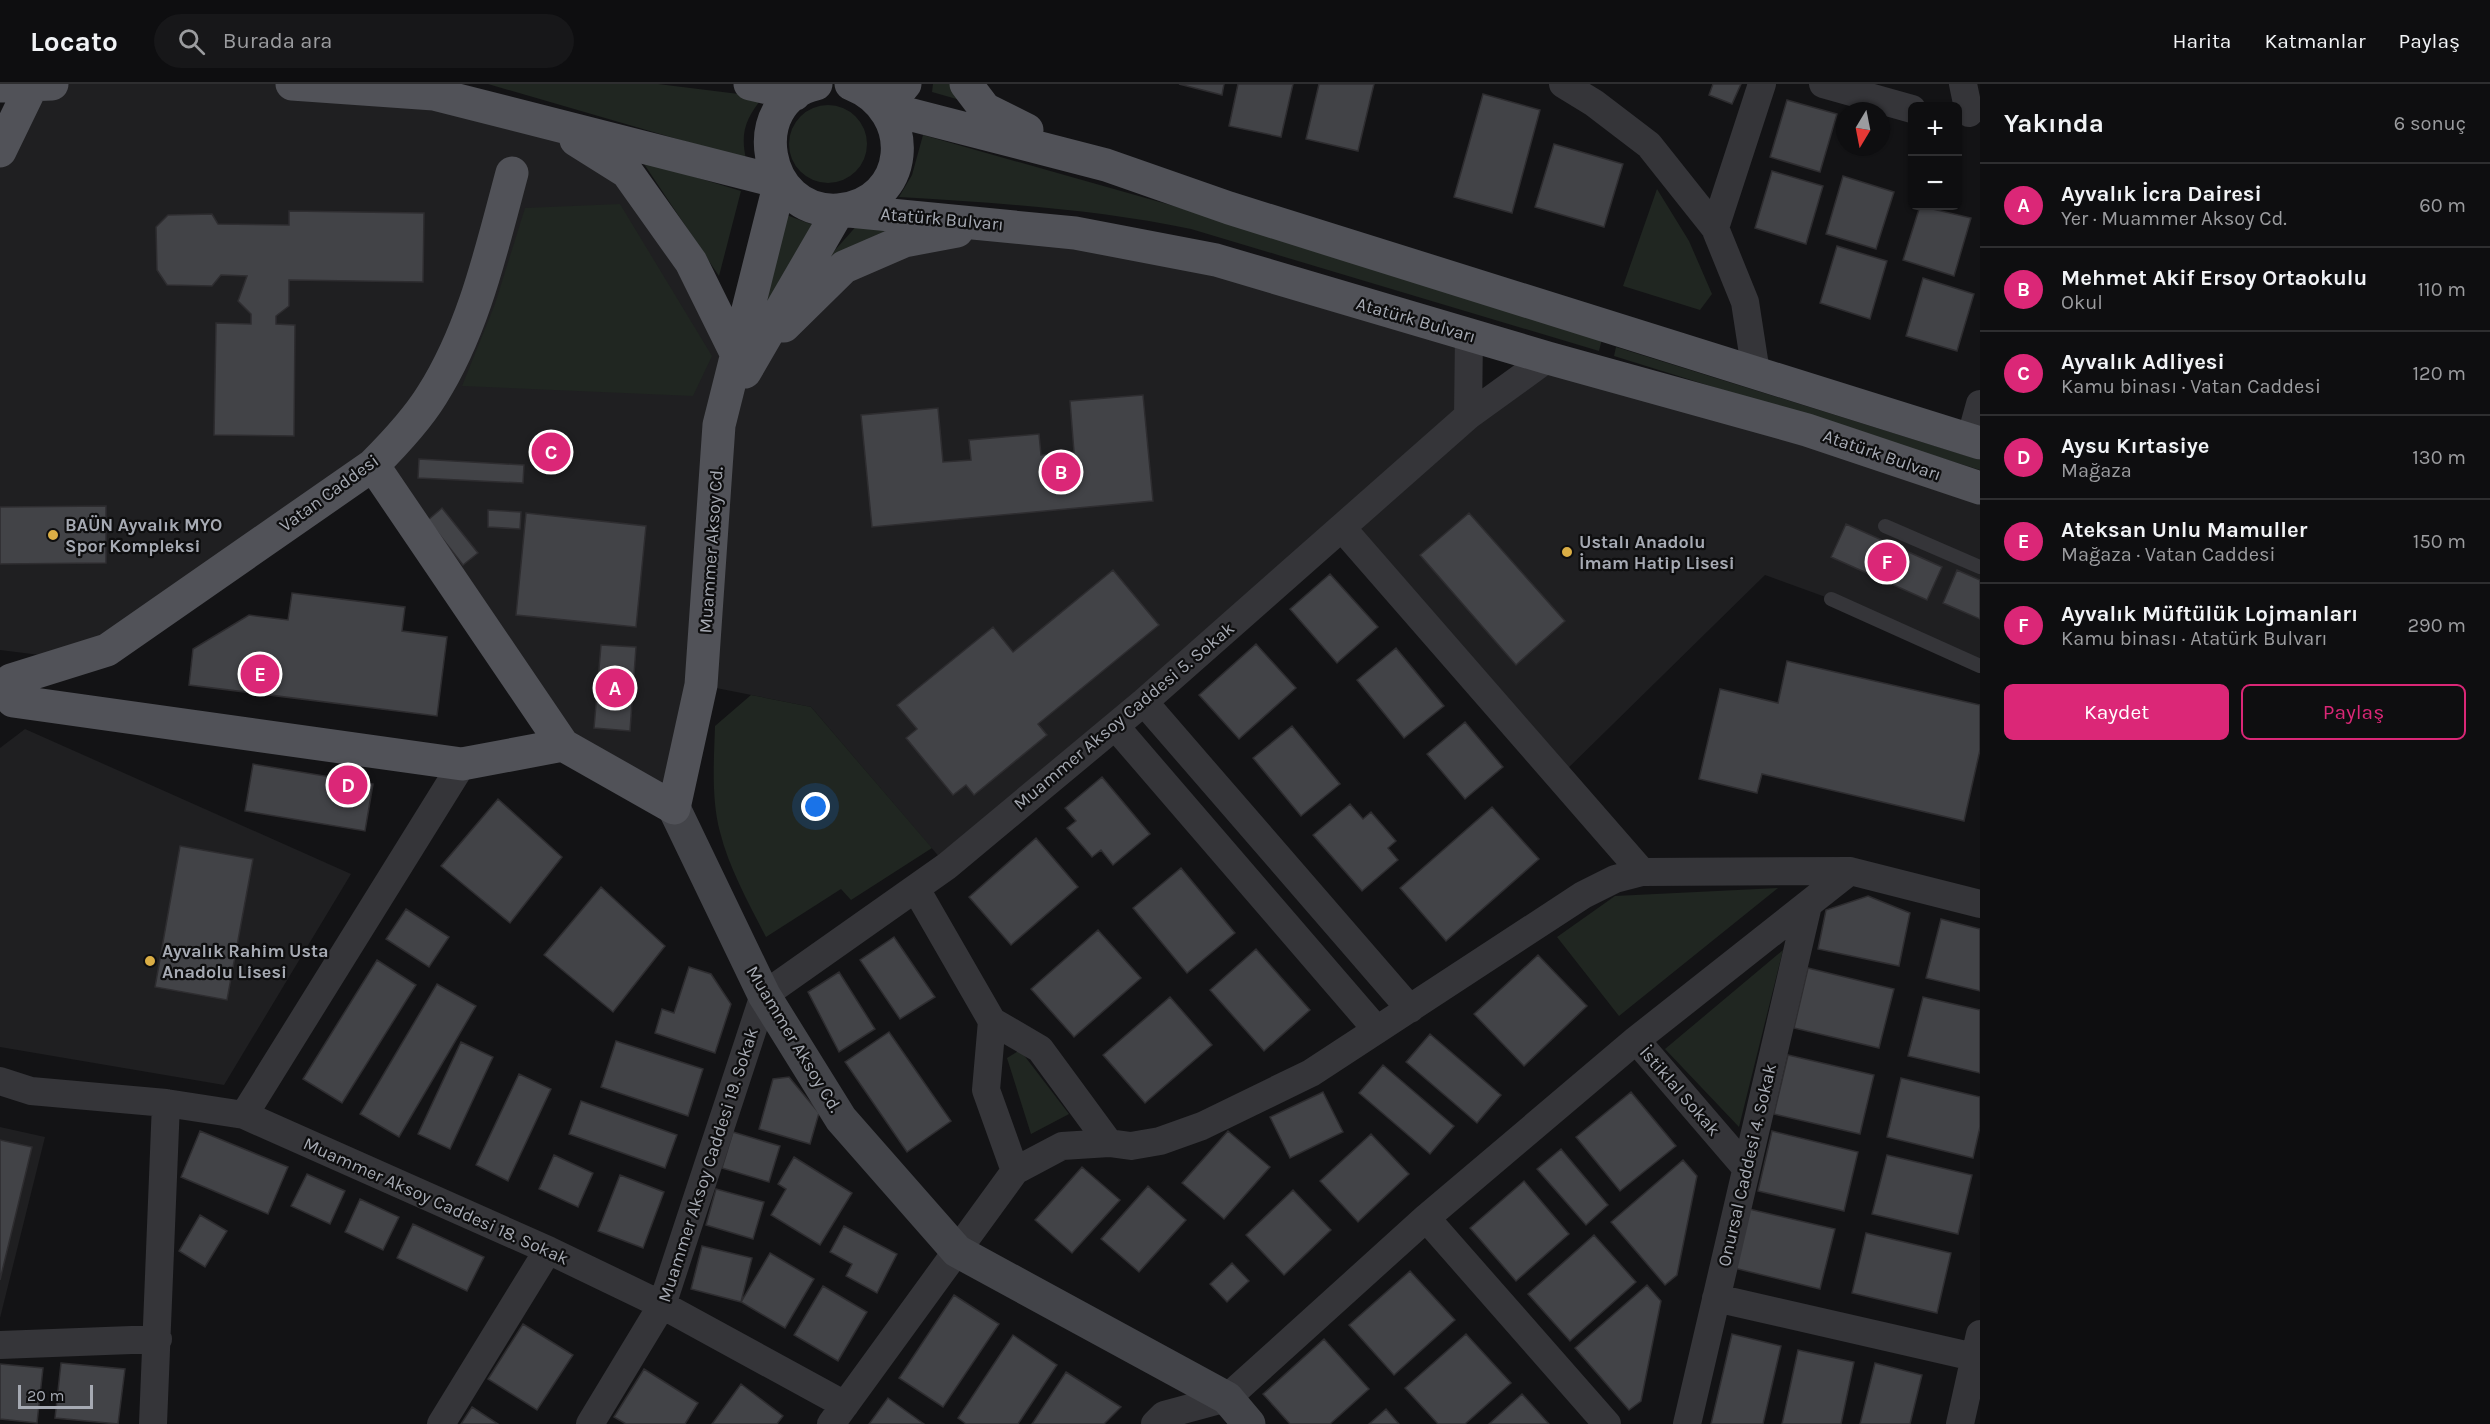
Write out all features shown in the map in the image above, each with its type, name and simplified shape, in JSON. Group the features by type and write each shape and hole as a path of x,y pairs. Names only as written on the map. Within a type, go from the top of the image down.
{"main road":[{"path":"0,86 52,84"},
{"name":"Atatürk Bulvarı","path":"292,84 434,94 780,182 792,194 822,209 997,223 1075,233 1216,260 1548,358 1808,430 1980,488"},
{"path":"750,84 805,87"},
{"name":"Atatürk Bulvarı","path":"851,84 866,90 895,96 1106,165 1229,208 1975,442"},
{"path":"966,84 985,109 1106,165"},
{"path":"0,151 32,85"},
{"path":"780,182 773,167 770,134 775,119 805,87"},
{"name":"Atatürk Bulvarı","path":"839,210 860,204 877,193 890,176 897,157 897,136 891,116 895,96"},
{"path":"552,125 627,172 691,262 745,355"},
{"name":"Vatan Caddesi","path":"6,692 107,650 373,465 397,440 432,395 464,331 491,253 512,173"},
{"name":"Muammer Aksoy Cd.","path":"674,808 701,685 719,425 745,355 780,182"},
{"path":"745,355 839,210"},
{"path":"745,355 844,267 904,241 997,223"},
{"path":"373,465 563,745 674,808"},
{"path":"6,692 462,764 563,745"}],"street":[{"path":"1563,84 1594,103 1649,145 1715,228 1745,302 1756,372"},
{"path":"1715,228 1762,84"},
{"path":"1822,84 1908,108"},
{"path":"1963,84 1969,112"},
{"path":"1468,416 1469,335"},
{"name":"Muammer Aksoy Caddesi 5. Sokak","path":"764,995 916,889 1116,726 1468,416 1548,358"},
{"path":"1975,442 1980,404"},
{"path":"1342,528 1642,872"},
{"path":"1144,702 1410,1009"},
{"path":"1116,726 1377,1030"},
{"path":"244,1115 462,764"},
{"name":"Muammer Aksoy Cd.","path":"674,808 764,995 841,1119 957,1251 1227,1398"},
{"path":"838,1415 1015,1171 1062,1146 1109,1143 1131,1146 1160,1142 1202,1126 1311,1072 1583,895 1614,879 1642,872 1850,872 1980,904"},
{"path":"1155,1424 1164,1415 1227,1398 1426,1218 1636,1040 1850,872"},
{"path":"916,889 992,1021 1040,1049 1109,1143"},
{"name":"Onursal Caddesi 4. Sokak","path":"1687,1424 1808,905"},
{"name":"Muammer Aksoy Caddesi 19. Sokak","path":"590,1424 662,1305 764,995"},
{"path":"992,1021 986,1090 1015,1171"},
{"name":"İstiklal Sokak","path":"1636,1040 1746,1168"},
{"name":"Muammer Aksoy Caddesi 18. Sokak","path":"0,1081 31,1091 166,1103 244,1115 548,1250 662,1305 838,1415"},
{"path":"153,1424 166,1103"},
{"path":"1426,1218 1607,1424"},
{"path":"441,1424 548,1250"},
{"path":"1716,1298 1978,1351 1960,1424"},
{"path":"0,1345 158,1339"},
{"path":"1227,1398 1249,1424"}],"lane":[{"path":"1885,526 1980,567"},
{"path":"1831,599 1980,666"}],"shaded area":[{"path":"52,84 292,84 522,116 627,172 753,356 844,267 997,223 1469,335 1468,415 1548,358 1980,488 1980,666 1831,599 1765,575 1559,777 1342,529 947,866 811,707 701,685 674,808 563,745 373,465 107,650 56,657 0,650 0,151"},
{"path":"488,84 658,84 763,97 752,112 744,133 746,159"},
{"path":"933,84 950,84 960,100 932,92"},
{"path":"828,105 843,108 856,116 864,129 867,144 864,159 856,172 843,180 828,183 813,180 800,172 792,159 789,144 792,129 800,116 813,108"},
{"path":"923,135 1181,208 1602,339 1599,351 1191,229 1119,216 1009,204 899,197 912,175"},
{"path":"642,161 741,191 719,276"},
{"path":"1657,189 1689,241 1712,294 1700,310 1623,286"},
{"path":"620,204 712,356 693,396 462,386 495,304 525,208"},
{"path":"784,214 821,228 761,319"},
{"path":"860,222 897,227 819,268"},
{"path":"1616,347 1980,460 1980,470 1614,356"},
{"path":"751,695 811,707 932,848 851,900 841,889 766,937 729,859 717,819 714,792 715,726"},
{"name":"Ayvalık Rahim Usta Anadolu Lisesi","path":"25,729 351,874 224,1085 0,1047 0,748"},
{"path":"1778,888 1619,1016 1557,937 1615,896"},
{"path":"1783,950 1739,1127 1665,1049"},
{"path":"1020,1050 1069,1114 1031,1134 1007,1058"},
{"path":"0,1127 45,1137 0,1318"}],"building":[{"path":"1179,84 1224,84 1222,95"},
{"path":"1238,84 1293,84 1281,137 1229,126"},
{"path":"1319,84 1374,84 1358,151 1306,139"},
{"path":"1713,84 1741,84 1732,104 1709,95"},
{"path":"1483,94 1540,110 1512,213 1454,197"},
{"path":"1787,100 1836,114 1820,172 1770,157"},
{"path":"1554,144 1623,164 1604,227 1535,207"},
{"path":"1772,171 1823,186 1806,244 1755,228"},
{"path":"1843,176 1894,192 1876,249 1826,234"},
{"path":"1919,210 1937,210 1971,218 1954,276 1903,260"},
{"path":"289,211 424,213 423,282 289,280 289,306 276,316 276,324 295,325 294,436 214,435 216,323 251,324 251,314 238,301 247,276 221,275 212,286 167,285 157,270 156,227 168,215 212,214 218,224 289,225"},
{"path":"1837,246 1887,261 1870,319 1820,303"},
{"path":"1923,278 1974,294 1957,351 1906,336"},
{"path":"1143,395 1153,501 872,527 861,415 938,408 943,462 971,460 969,440 1039,434 1041,455 1074,452 1070,401"},
{"path":"419,459 524,465 523,483 418,478"},
{"name":"BAÜN Ayvalık MYO Spor Kompleksi","path":"106,506 106,563 0,564 0,507"},
{"path":"442,508 478,553 463,565 428,520"},
{"path":"488,510 521,512 520,529 488,527"},
{"path":"526,513 646,526 636,627 516,615"},
{"name":"Ustalı Anadolu İmam Hatip Lisesi","path":"1469,513 1565,621 1516,665 1420,555"},
{"path":"1846,524 1942,567 1927,600 1831,557"},
{"path":"1113,570 1159,625 1038,724 1047,735 974,795 966,785 953,795 906,738 917,729 897,705 993,627 1013,652"},
{"path":"1957,570 1980,580 1980,619 1943,603"},
{"path":"1330,574 1378,627 1337,663 1290,609"},
{"path":"292,593 405,607 402,631 447,637 437,716 189,685 193,649 249,615 288,620"},
{"path":"1256,644 1296,688 1239,739 1199,695"},
{"path":"601,645 636,647 630,731 594,728"},
{"path":"1396,648 1444,706 1404,738 1357,680"},
{"path":"1787,661 1980,705 1980,750 1964,821 1762,774 1757,793 1699,779 1720,689 1778,703"},
{"path":"1465,722 1503,767 1465,799 1427,754"},
{"path":"1292,726 1340,784 1301,816 1253,758"},
{"path":"253,764 373,784 365,831 245,811"},
{"path":"1102,777 1150,834 1113,865 1101,850 1092,857 1067,828 1076,821 1065,808"},
{"path":"498,799 562,857 510,923 441,866"},
{"path":"1350,804 1363,819 1371,812 1396,841 1388,848 1398,860 1362,891 1313,835"},
{"path":"1492,807 1539,859 1446,941 1400,888"},
{"path":"1036,838 1078,887 1011,945 969,897"},
{"path":"180,846 253,859 227,1000 155,987"},
{"path":"1181,868 1235,933 1187,973 1133,908"},
{"path":"601,887 665,946 613,1012 544,955"},
{"path":"1868,896 1910,913 1899,966 1818,949 1826,910"},
{"path":"406,909 449,937 429,967 386,939"},
{"path":"1941,919 1980,929 1980,991 1926,978"},
{"path":"1098,930 1141,978 1074,1037 1031,989"},
{"path":"894,937 935,997 900,1019 860,960"},
{"path":"1256,949 1310,1010 1264,1051 1210,990"},
{"path":"1538,955 1587,1006 1524,1066 1474,1014"},
{"path":"377,960 416,985 342,1103 303,1079"},
{"path":"689,967 711,974 731,1004 715,1053 655,1033 662,1009 674,1013"},
{"path":"1808,968 1894,989 1879,1048 1794,1028"},
{"path":"839,972 875,1029 839,1052 808,992"},
{"path":"437,984 476,1006 399,1137 360,1114"},
{"path":"1170,997 1212,1045 1145,1103 1103,1055"},
{"path":"1923,997 1980,1010 1980,1073 1908,1056"},
{"path":"889,1032 951,1121 907,1152 845,1062"},
{"path":"1430,1034 1501,1095 1477,1123 1406,1062"},
{"path":"616,1041 703,1069 688,1116 601,1087"},
{"path":"461,1042 493,1057 450,1149 418,1134"},
{"path":"1788,1055 1874,1075 1860,1134 1774,1114"},
{"path":"1383,1065 1454,1126 1430,1154 1359,1093"},
{"path":"519,1074 551,1089 508,1181 476,1165"},
{"path":"789,1077 819,1113 810,1144 759,1129 773,1079"},
{"path":"1901,1078 1980,1097 1980,1127 1973,1158 1887,1137"},
{"path":"1323,1092 1343,1132 1290,1158 1270,1117"},
{"path":"1631,1092 1676,1146 1620,1191 1576,1137"},
{"path":"581,1101 677,1135 665,1168 569,1134"},
{"path":"200,1131 288,1167 268,1214 181,1177"},
{"path":"1228,1131 1270,1167 1224,1219 1182,1183"},
{"path":"1772,1131 1858,1152 1844,1211 1758,1191"},
{"path":"733,1132 780,1146 769,1182 722,1168"},
{"path":"1371,1134 1409,1174 1358,1222 1320,1181"},
{"path":"0,1140 32,1147 0,1280"},
{"path":"1561,1149 1608,1205 1586,1225 1537,1169"},
{"path":"554,1155 593,1173 578,1207 539,1189"},
{"path":"1887,1155 1972,1175 1958,1234 1872,1214"},
{"path":"794,1157 852,1193 820,1245 771,1215 786,1189 778,1184"},
{"path":"1683,1160 1697,1176 1677,1275 1665,1285 1611,1222"},
{"path":"1082,1167 1120,1200 1072,1253 1035,1220"},
{"path":"307,1174 345,1191 330,1224 291,1206"},
{"path":"620,1175 664,1192 643,1248 598,1231"},
{"path":"1524,1181 1569,1234 1516,1281 1470,1228"},
{"path":"1148,1186 1186,1220 1139,1272 1101,1239"},
{"path":"716,1189 764,1202 753,1239 706,1225"},
{"path":"1293,1190 1331,1230 1284,1275 1246,1235"},
{"path":"360,1199 399,1217 383,1250 345,1232"},
{"path":"1749,1209 1835,1229 1820,1289 1734,1268"},
{"path":"200,1215 227,1231 205,1267 179,1251"},
{"path":"413,1224 484,1257 467,1291 397,1258"},
{"path":"844,1226 897,1254 877,1293 846,1276 852,1264 830,1252"},
{"path":"1866,1233 1951,1253 1937,1313 1852,1293"},
{"path":"1594,1235 1636,1282 1570,1341 1528,1294"},
{"path":"702,1246 752,1258 741,1302 691,1289"},
{"path":"770,1253 814,1279 785,1328 741,1302"},
{"path":"1232,1263 1249,1281 1227,1302 1210,1284"},
{"path":"1410,1271 1455,1320 1394,1375 1349,1325"},
{"path":"1647,1285 1661,1301 1641,1401 1629,1410 1575,1348"},
{"path":"823,1286 867,1312 838,1361 794,1335"},
{"path":"954,1295 999,1324 943,1407 899,1378"},
{"path":"523,1324 573,1355 537,1410 488,1379"},
{"path":"1466,1334 1511,1383 1465,1424 1438,1424 1405,1388"},
{"path":"1732,1334 1781,1346 1763,1424 1711,1424"},
{"path":"1013,1335 1057,1365 1018,1424 966,1424 958,1418"},
{"path":"1324,1339 1369,1389 1330,1424 1290,1424 1263,1394"},
{"path":"1798,1350 1854,1362 1841,1424 1782,1424"},
{"path":"61,1363 125,1369 118,1424 55,1418"},
{"path":"1875,1363 1922,1375 1910,1424 1860,1424"},
{"path":"0,1364 43,1368 37,1423 0,1419"},
{"path":"644,1369 698,1403 685,1424 626,1424 614,1417"},
{"path":"1066,1372 1121,1407 1104,1424 1032,1424"},
{"path":"741,1384 783,1416 777,1424 712,1424"},
{"path":"1522,1394 1549,1424 1489,1424"},
{"path":"888,1398 924,1424 869,1424"},
{"path":"472,1407 498,1424 461,1424"},
{"path":"1386,1409 1399,1424 1369,1424"}],"place":[{"name":"Ayvalık Adliyesi","path":"551,452"},
{"name":"Mehmet Akif Ersoy Ortaokulu","path":"1061,472"},
{"name":"BAÜN Ayvalık MYO Spor Kompleksi","path":"53,535"},
{"name":"Ustalı Anadolu İmam Hatip Lisesi","path":"1567,552"},
{"name":"Ayvalık Müftülük Lojmanları","path":"1887,562"},
{"name":"Ateksan Unlu Mamuller","path":"260,674"},
{"name":"Ayvalık İcra Dairesi","path":"615,688"},
{"name":"Aysu Kırtasiye","path":"348,785"},
{"name":"Ayvalık Rahim Usta Anadolu Lisesi","path":"150,961"}]}
